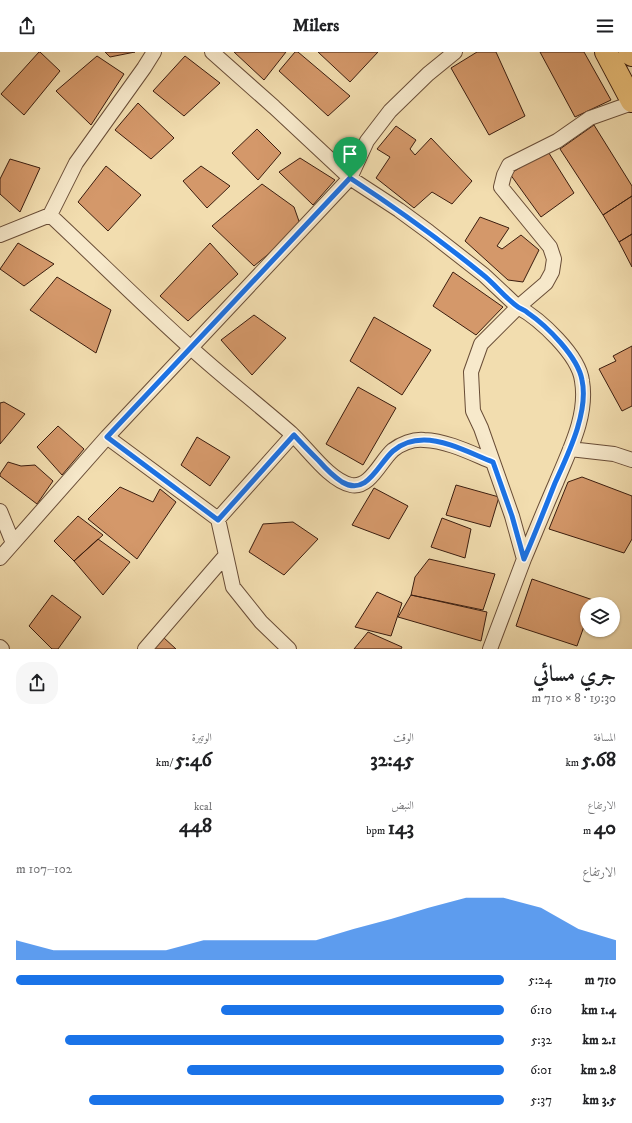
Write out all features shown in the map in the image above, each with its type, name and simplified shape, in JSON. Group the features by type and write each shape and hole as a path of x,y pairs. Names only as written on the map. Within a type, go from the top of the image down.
{"main road":[{"path":"606,52 632,102"}],"street":[{"path":"0,235 50,215 76,163 154,52"},
{"path":"212,52 350,178 399,210 429,232 484,275 518,307 528,312 563,345 577,364 582,380 583,396 578,430 524,559 490,649"},
{"path":"0,558 107,437 350,178 367,141 390,111 428,74 455,52"},
{"path":"524,559 512,516 473,411 471,372 481,344 518,307 546,283 552,272 554,259 550,246 501,187 504,175 509,165 557,140 590,118 632,102"},
{"path":"50,215 191,348 294,435 331,474 343,482 353,486 361,485 367,481 392,451 401,445 423,440 445,443 493,462"},
{"path":"218,520 294,435"},
{"path":"107,437 218,520 233,586 261,622 289,649"},
{"path":"570,449 614,454 632,460"},
{"path":"0,511 13,543"},
{"path":"145,649 226,555"}],"building":[{"path":"39,52 60,71 24,115 1,94"},
{"path":"105,52 135,52 110,57"},
{"path":"234,52 286,52 264,80"},
{"path":"295,52 298,52 350,96 328,116 279,71"},
{"path":"318,52 378,52 350,82"},
{"path":"477,52 496,52 525,116 489,135 451,68"},
{"path":"540,52 584,52 611,100 575,117"},
{"path":"97,56 124,74 91,125 56,91"},
{"path":"185,56 220,83 184,116 153,91"},
{"path":"138,103 174,138 151,159 115,130"},
{"path":"594,125 632,186 632,196 603,215 560,149"},
{"path":"396,126 416,140 410,149 415,155 431,138 472,181 452,204 432,192 414,208 376,178 390,157 377,149"},
{"path":"257,129 281,153 258,180 232,153"},
{"path":"547,150 574,193 541,217 510,174"},
{"path":"300,158 335,180 313,205 279,172"},
{"path":"10,159 40,168 20,212 0,194 0,179"},
{"path":"106,166 141,195 108,231 78,202"},
{"path":"201,166 230,186 207,208 183,181"},
{"path":"262,184 294,207 301,227 254,266 212,226"},
{"path":"632,196 632,234 619,242 603,215"},
{"path":"480,217 509,228 497,246 502,249 521,235 539,250 523,282 508,280 465,241"},
{"path":"632,234 632,267 619,242"},
{"path":"18,243 54,264 24,286 0,269"},
{"path":"210,243 238,274 188,321 160,296"},
{"path":"453,272 503,307 476,335 433,306"},
{"path":"57,277 111,310 96,353 30,310"},
{"path":"254,315 286,338 252,375 221,340"},
{"path":"374,317 431,350 402,395 350,361"},
{"path":"632,346 632,406 622,411 599,369 616,361 613,356"},
{"path":"358,387 396,408 363,465 326,444"},
{"path":"4,402 25,414 0,444 0,403"},
{"path":"58,426 84,449 62,475 37,447"},
{"path":"197,437 230,457 210,486 181,465"},
{"path":"8,462 21,466 35,465 53,481 37,504 0,476"},
{"path":"582,477 632,496 632,539 624,553 549,529 568,482"},
{"path":"456,485 499,497 490,527 446,515"},
{"path":"120,487 153,502 160,489 176,502 137,559 88,519"},
{"path":"374,488 408,506 389,539 352,525"},
{"path":"78,516 103,535 74,561 54,541"},
{"path":"442,518 471,529 465,558 431,547"},
{"path":"293,522 318,539 284,575 249,552 263,524"},
{"path":"98,539 130,562 103,595 74,561"},
{"path":"429,559 495,574 483,610 411,595 415,577"},
{"path":"532,579 584,597 580,597 580,637 577,646 516,626"},
{"path":"377,592 402,603 391,636 355,627"},
{"path":"52,595 81,617 58,649 52,649 29,626"},
{"path":"411,595 487,612 481,641 398,617"},
{"path":"368,632 402,647 401,649 354,649"},
{"path":"163,637 176,649 152,649"}],"route":[{"path":"350,178 399,210 484,275 518,307 528,312 546,328 563,345 577,364 582,380 583,396 578,430 524,559 512,516 493,462 445,443 423,440 401,445 392,451 367,481 361,485 353,486 343,482 331,474 294,435 218,520 107,437 350,178"}]}
